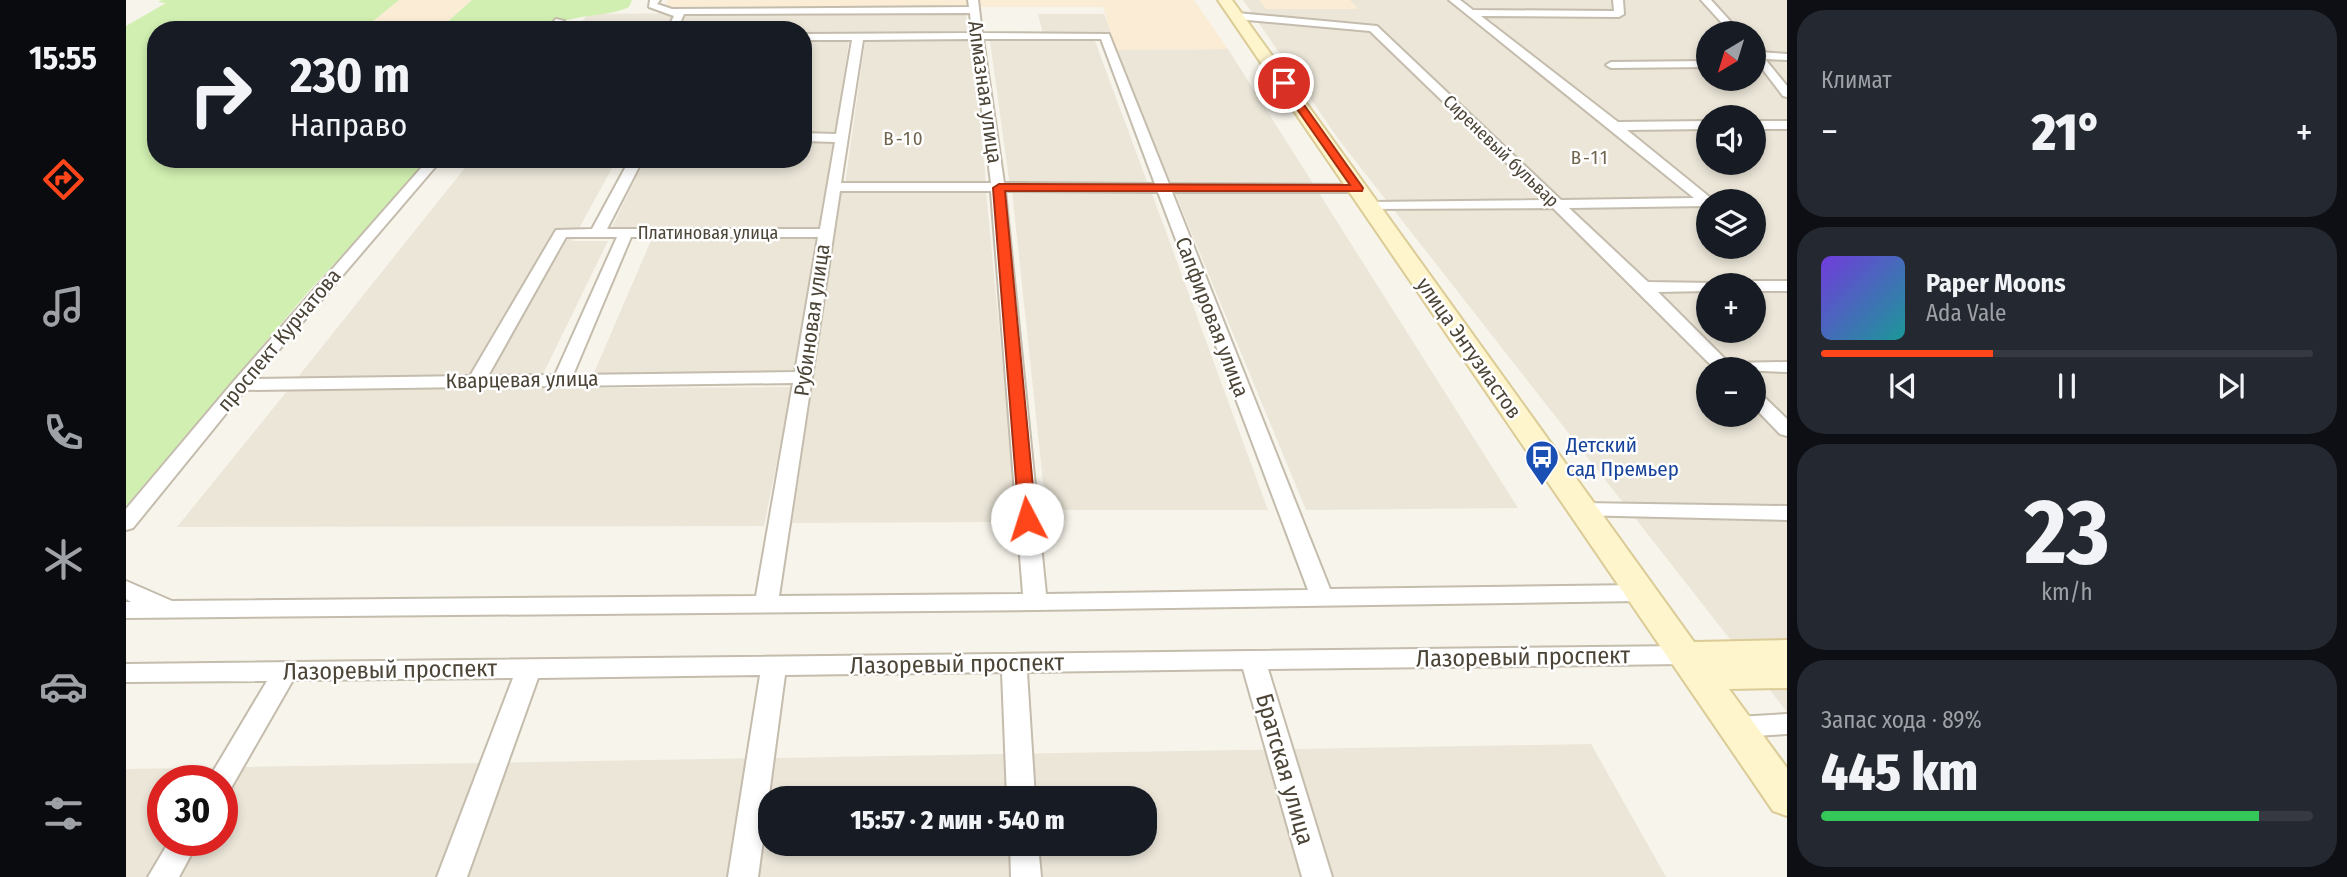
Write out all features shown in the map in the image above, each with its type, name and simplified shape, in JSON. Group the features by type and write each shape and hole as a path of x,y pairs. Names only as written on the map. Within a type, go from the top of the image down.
{"street":[{"path":"655,0 652,5 674,11 974,5"},
{"path":"1454,0 1696,193"},
{"path":"1470,13 1619,14 1618,0"},
{"path":"1706,0 1725,21"},
{"name":"Алмазная улица","path":"974,5 999,188 1035,602"},
{"name":"улица Энтузиастов","path":"1231,8 1581,510 1787,799"},
{"name":"Сиреневый бульвар","path":"1231,8 1373,28 1644,287 1713,357"},
{"path":"674,11 680,15 677,21"},
{"name":"Рубиновая улица","path":"766,605 858,36"},
{"path":"812,37 977,36"},
{"name":"Сапфировая улица","path":"977,36 1105,36 1322,598"},
{"path":"1766,58 1787,57"},
{"path":"1611,65 1696,64"},
{"path":"1766,70 1787,94"},
{"path":"1615,126 1696,125"},
{"path":"1766,125 1787,125"},
{"path":"812,137 843,138"},
{"name":"проспект Курчатова","path":"126,523 240,385 428,168"},
{"path":"597,233 631,168"},
{"path":"835,187 1163,189 1556,203 1696,202"},
{"path":"476,381 561,233 626,233"},
{"name":"Платиновая улица","path":"562,379 626,233 825,233"},
{"path":"1644,287 1696,286"},
{"path":"1766,286 1787,286"},
{"path":"1766,367 1787,367"},
{"name":"Кварцевая улица","path":"240,385 804,377"},
{"path":"1766,409 1787,430"},
{"path":"1581,510 1787,513"},
{"path":"126,589 150,603 185,609"},
{"path":"126,610 1035,602 1640,593"},
{"name":"Лазоревый проспект","path":"1692,665 1787,653"},
{"name":"Лазоревый проспект","path":"126,673 1253,661 1692,665 1787,674"},
{"name":"Братская улица","path":"1253,661 1317,877"},
{"path":"1014,663 1020,786"},
{"path":"743,877 774,666"},
{"path":"452,877 529,668"},
{"path":"230,765 286,671"},
{"path":"1737,727 1787,724"},
{"path":"163,877 175,856"},
{"path":"1025,856 1026,877"}],"shaded area":[{"path":"399,0 472,0 448,21 372,21"},
{"path":"668,0 1194,0 1228,49 1116,50 1103,7 664,7"},
{"path":"1243,0 1787,0 1787,712 1339,140"},
{"path":"1259,0 1350,0 1359,9 1266,9"},
{"path":"966,11 967,33 812,34 812,21 583,21 588,14"},
{"path":"1038,14 1104,14 1112,34 1043,34"},
{"path":"812,41 849,41 835,135 812,135"},
{"path":"865,41 973,41 986,184 845,185"},
{"path":"990,41 1095,41 1149,187 1010,187"},
{"path":"1228,49 1518,508 1306,510 1116,50"},
{"path":"834,138 818,231 610,231 641,168 812,168 812,139"},
{"path":"465,168 612,168 572,241 608,241 542,376 298,377"},
{"path":"1012,191 1151,191 1268,510 1046,510"},
{"path":"986,192 1018,522 792,523 841,193"},
{"path":"653,236 820,237 796,373 593,375"},
{"path":"792,387 764,526 177,527 288,390"},
{"path":"1591,744 1666,877 126,877 126,769 147,769 147,856 238,856 238,767"}],"green space":[{"path":"399,0 373,21 147,21 147,168 423,168 308,292 126,506 126,26 166,3 158,2"},
{"path":"472,0 632,0 629,7 619,11 566,20 448,21"}],"place":[{"name":"Детский сад Премьер","path":"1542,487"}],"district":[{"name":"В-10","path":"904,138"},
{"name":"В-11","path":"1590,157"}],"route":[{"path":"1027,519 999,188 1358,188 1284,83"}]}
